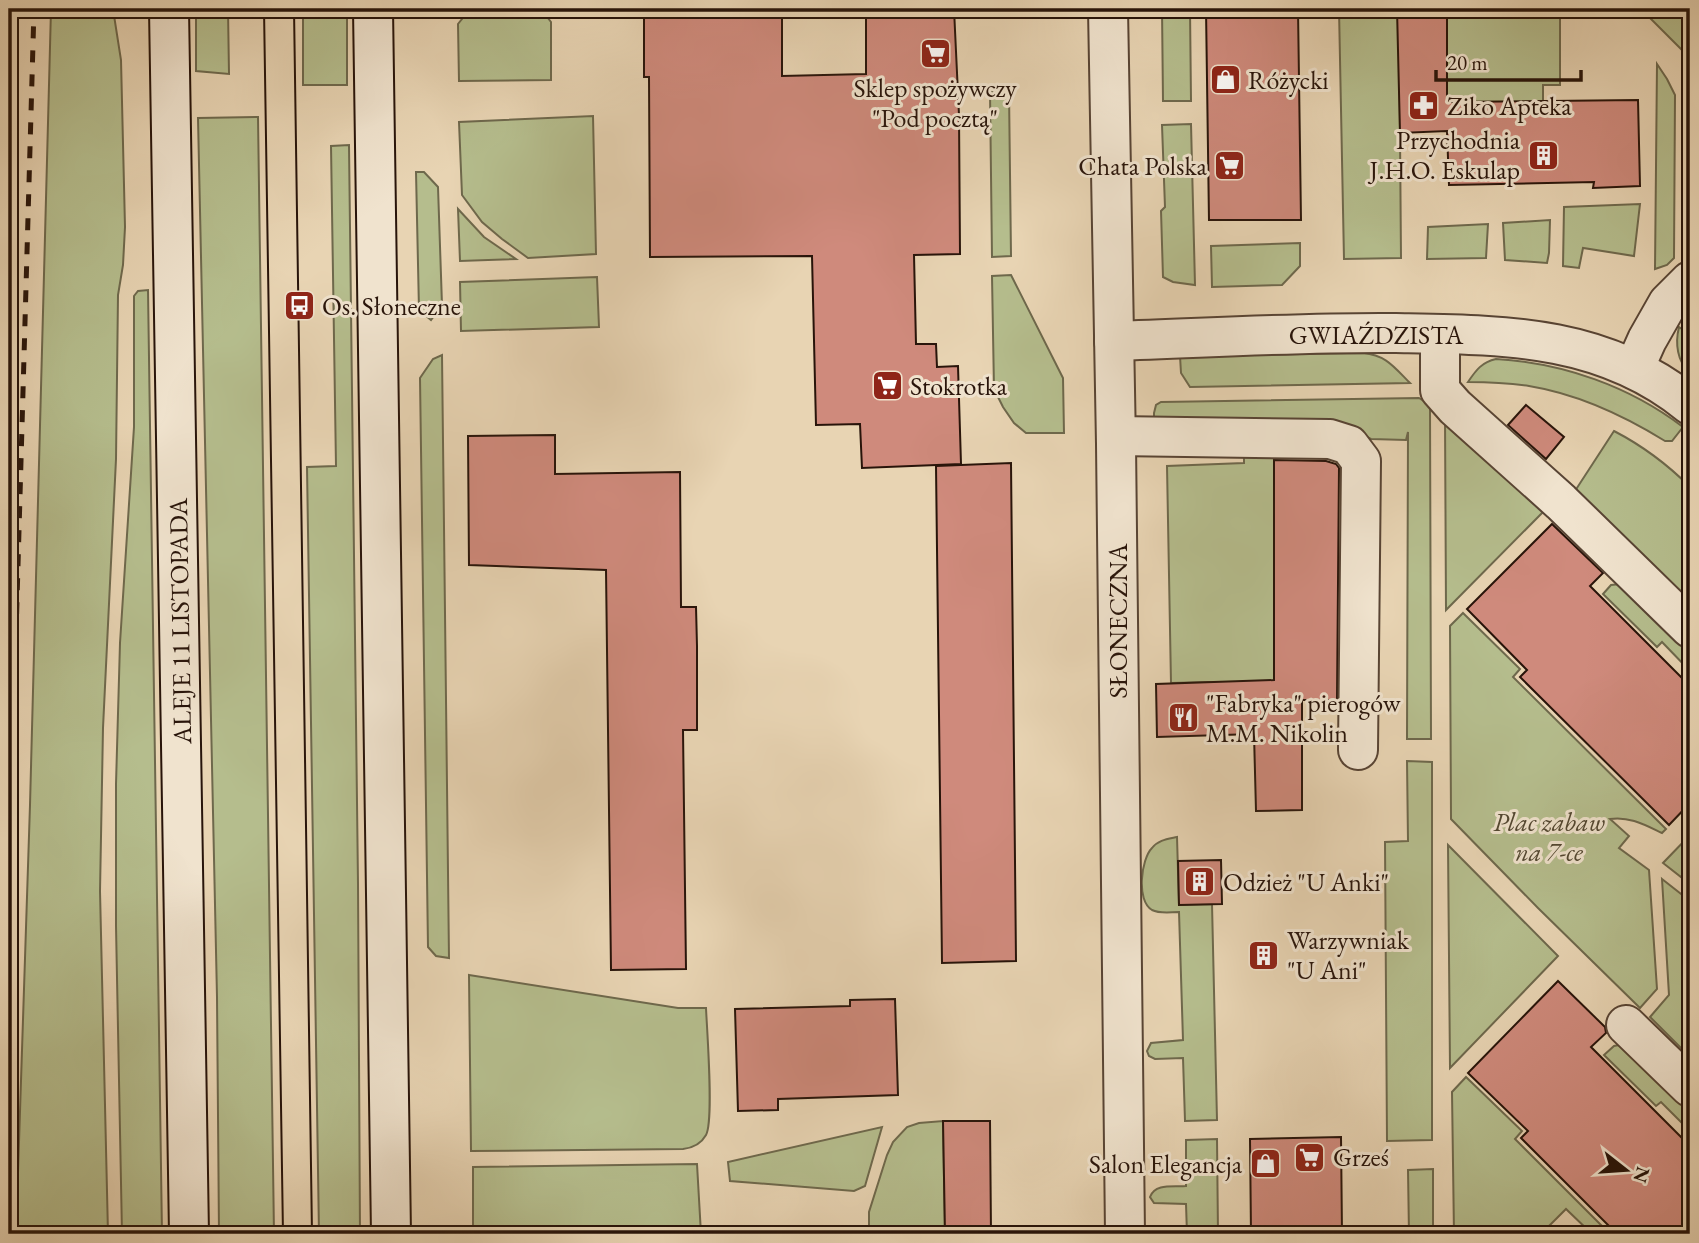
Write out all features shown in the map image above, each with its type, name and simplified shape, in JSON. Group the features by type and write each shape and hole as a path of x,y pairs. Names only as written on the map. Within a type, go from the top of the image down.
{"street":[{"name":"ALEJE 11 LISTOPADA","path":"169,9 189,1234"},
{"path":"373,9 391,1234"},
{"name":"SŁONECZNA","path":"1108,9 1125,1234"},
{"path":"1634,369 1668,303 1690,281"},
{"name":"GWIAŹDZISTA","path":"1114,341 1330,332 1481,334 1525,338 1605,356 1673,390 1690,405"},
{"path":"1440,334 1440,390 1455,407 1561,502 1690,628"},
{"path":"1116,436 1329,439 1349,445 1361,461 1358,750"},
{"path":"1626,1025 1690,1087"}],"green space":[{"path":"51,9 113,9 121,60 125,227 118,295 116,459 103,728 100,891 108,1234 16,1234"},
{"path":"196,9 228,9 229,74 196,71"},
{"path":"303,9 347,9 347,85 303,85"},
{"path":"1162,9 1190,9 1191,101 1163,101"},
{"path":"1339,9 1399,9 1401,258 1344,259"},
{"path":"1641,9 1690,9 1690,58"},
{"path":"544,13 551,22 551,80 459,81 458,24 466,14"},
{"path":"1560,13 1560,85 1543,85 1543,102 1451,102 1451,98 1447,98 1447,14"},
{"path":"1657,64 1675,95 1674,258 1667,265 1655,269"},
{"path":"1009,91 1011,256 992,257 990,92"},
{"path":"593,116 596,254 528,258 482,222 462,195 459,122"},
{"path":"258,117 274,1234 219,1234 217,997 198,118"},
{"path":"1191,124 1195,285 1173,282 1163,277 1161,211 1165,207 1162,125"},
{"path":"349,145 360,1234 319,1234 307,467 336,466 331,146"},
{"path":"416,172 424,172 438,187 442,305 431,320 419,310"},
{"path":"1640,204 1634,256 1583,248 1579,268 1563,266 1564,207"},
{"path":"458,209 484,237 516,259 460,261"},
{"path":"1550,220 1547,263 1505,260 1503,223"},
{"path":"1488,224 1486,258 1427,259 1428,227"},
{"path":"1300,243 1300,266 1282,285 1212,287 1211,246"},
{"path":"1011,275 1063,378 1064,433 1026,433 1014,423 994,389 992,276"},
{"path":"597,277 599,327 461,331 460,282"},
{"path":"148,290 162,1234 122,1234 116,784 120,643 134,427 134,296 138,291"},
{"path":"1679,327 1690,335 1690,373 1678,352"},
{"path":"1363,353 1384,359 1410,383 1190,387 1181,373 1180,356"},
{"path":"442,355 449,958 436,956 428,947 420,378 433,359"},
{"path":"1496,359 1546,366 1594,379 1640,400 1683,427 1672,441 1665,441 1616,414 1565,394 1521,385 1468,382 1480,367"},
{"path":"1419,398 1430,405 1431,739 1407,739 1408,432 1406,440 1371,439 1357,432 1154,423 1154,413 1156,405 1161,402"},
{"path":"1445,417 1545,510 1446,610"},
{"path":"1614,431 1654,456 1690,487 1690,606 1573,494"},
{"path":"1274,449 1274,686 1171,683 1167,466 1244,463 1244,451"},
{"path":"1621,584 1690,652 1690,671 1662,642 1657,647 1603,594 1611,585"},
{"name":"Plac zabaw na 7-ce","path":"1463,613 1520,669 1513,677 1666,829 1662,833 1630,820 1610,819 1629,836 1619,848 1649,870 1657,989 1640,1008 1451,819 1450,626"},
{"path":"1407,761 1432,762 1432,1140 1387,1141 1385,842 1408,841"},
{"path":"1690,835 1690,866 1681,877 1663,863"},
{"path":"1177,837 1179,905 1212,904 1217,1120 1185,1121 1183,1058 1155,1059 1149,1056 1147,1051 1151,1043 1183,1040 1179,912 1152,910 1147,905 1142,889 1143,870 1148,853 1157,843"},
{"path":"1448,845 1558,956 1450,1068"},
{"path":"1662,879 1690,901 1690,1057 1650,1017 1669,995"},
{"path":"469,975 678,1008 706,1008 710,1112 704,1138 696,1145 683,1149 471,1151"},
{"path":"1624,1044 1690,1110 1690,1131 1661,1102 1656,1106 1604,1055 1614,1046"},
{"path":"1466,1077 1522,1131 1515,1139 1610,1234 1592,1234 1566,1209 1541,1234 1454,1234 1452,1092"},
{"path":"943,1121 945,1234 869,1234 869,1212 893,1142 907,1127"},
{"path":"882,1127 865,1186 854,1191 730,1181 728,1162"},
{"path":"1217,1139 1218,1234 1187,1234 1186,1204 1154,1203 1150,1197 1160,1188 1186,1186 1186,1140"},
{"path":"697,1164 701,1234 473,1234 473,1167"},
{"path":"1433,1169 1433,1234 1409,1234 1408,1170"}],"building":[{"path":"644,9 782,9 782,76 866,74 866,9 954,9 959,115 960,254 914,255 916,344 936,344 937,367 958,366 961,464 862,468 860,424 816,425 812,256 650,257 649,77 644,77"},
{"path":"1206,9 1298,9 1301,220 1209,220"},
{"name":"Przychodnia J.H.O. Eskulap","path":"1397,9 1447,9 1447,102 1638,100 1640,186 1593,188 1594,182 1449,185 1447,131 1400,133"},
{"path":"1526,405 1564,437 1546,459 1508,425"},
{"path":"555,435 555,474 680,472 681,607 696,607 697,646 697,730 683,730 686,969 611,970 606,570 469,565 468,436"},
{"path":"1274,460 1326,461 1339,468 1337,700 1302,700 1302,810 1256,811 1254,734 1157,737 1156,684 1274,680"},
{"path":"1011,463 1016,961 942,963 936,466"},
{"path":"1552,524 1603,573 1590,586 1690,686 1690,803 1669,825 1520,677 1527,670 1467,609"},
{"name":"Odzież \"U Anki\"","path":"1221,860 1222,904 1179,905 1178,861"},
{"path":"1558,981 1605,1027 1606,1033 1591,1047 1690,1146 1690,1234 1617,1234 1521,1138 1528,1131 1468,1073"},
{"path":"895,999 898,1095 778,1099 778,1110 738,1111 735,1009 850,1006 850,1000"},
{"path":"943,1121 990,1121 991,1234 945,1234"},
{"path":"1341,1137 1342,1234 1251,1234 1250,1139"}],"tram line":[{"path":"264,9 283,1234"},
{"path":"294,9 312,1234"}],"railway":[{"path":"9,878 34,9"}],"place":[{"name":"Sklep spożywczy \"Pod pocztą\"","path":"935,53"},
{"name":"Różycki","path":"1225,80"},
{"name":"Ziko Apteka","path":"1424,106"},
{"name":"Przychodnia J.H.O. Eskulap","path":"1543,155"},
{"name":"Chata Polska","path":"1230,166"},
{"name":"Os. Słoneczne","path":"299,306"},
{"name":"Stokrotka","path":"887,386"},
{"name":"\"Fabryka\" pierogów M.M. Nikolin","path":"1183,718"},
{"name":"Odzież \"U Anki\"","path":"1200,882"},
{"name":"Warzywniak \"U Ani\"","path":"1264,955"},
{"name":"Grześ","path":"1310,1157"},
{"name":"Salon Elegancja","path":"1265,1164"}]}
